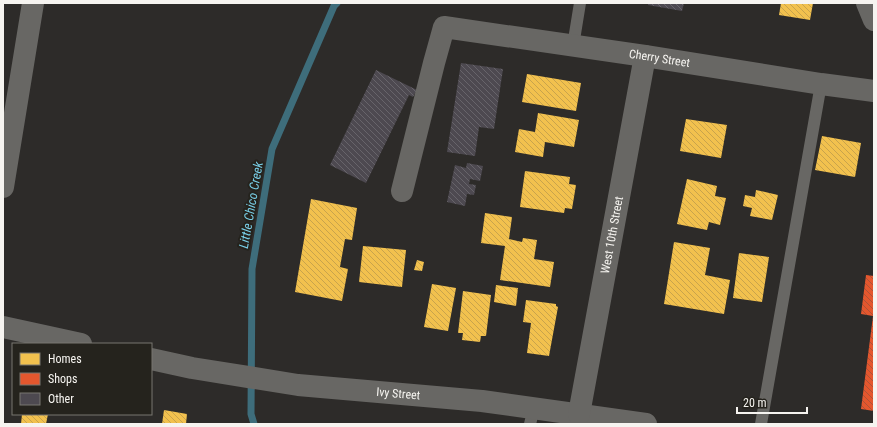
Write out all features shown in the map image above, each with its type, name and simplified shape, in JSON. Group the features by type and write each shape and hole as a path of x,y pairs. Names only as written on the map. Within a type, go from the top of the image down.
{"street":[{"path":"3,187 33,3"},
{"path":"867,3 874,20"},
{"name":"Cherry Street","path":"402,191 444,27 874,91"},
{"name":"West 10th Street","path":"579,414 645,56"},
{"path":"3,327 76,343"},
{"name":"Ivy Street","path":"152,359 197,369 298,386 482,401 532,416 579,414 646,424"}],"lane":[{"path":"573,46 580,3"},
{"path":"761,424 821,84"}],"building: Homes":[{"path":"781,3 813,3 810,20 779,15"},
{"path":"527,74 581,83 576,111 522,102"},
{"path":"538,113 579,120 574,147 545,142 543,157 515,152 519,129 535,132"},
{"path":"686,119 727,125 721,158 680,151"},
{"path":"822,136 861,143 855,177 815,170"},
{"path":"525,171 570,177 569,184 576,185 572,209 565,208 564,213 520,207"},
{"path":"687,179 717,186 715,196 726,198 720,225 709,222 707,230 677,224"},
{"path":"756,190 778,195 772,220 750,216 752,208 743,206 745,195 755,197"},
{"path":"311,199 357,208 352,240 345,239 340,267 348,269 342,301 295,292"},
{"path":"485,213 512,217 509,239 522,242 523,238 537,240 534,259 554,262 550,287 500,280 505,246 481,243"},
{"path":"674,242 710,248 705,275 730,280 724,314 664,304"},
{"path":"363,246 406,250 402,287 359,282"},
{"path":"739,253 769,257 762,302 733,298"},
{"path":"417,260 424,262 422,271 414,270"},
{"path":"432,284 456,288 448,331 424,327"},
{"path":"496,285 518,288 516,306 494,302"},
{"path":"463,291 491,295 486,336 481,336 480,342 462,340 463,333 458,333"},
{"path":"526,300 556,304 558,307 549,356 527,353 531,323 523,322"},
{"path":"164,410 187,414 186,424 162,424"},
{"path":"22,415 48,415 46,424 21,424"}],"building: Shops":[{"path":"866,275 874,276 874,411 861,409 873,316 861,314"}],"building: Other":[{"path":"648,3 684,3 682,11 648,5"},
{"path":"461,63 503,69 494,129 479,127 475,156 447,152"},
{"path":"376,70 417,90 413,97 409,95 366,183 330,165"},
{"path":"467,163 483,166 480,181 470,179 469,184 476,185 474,195 467,194 465,206 447,202 455,165 466,168"}],"waterway":[{"name":"Little Chico Creek","path":"254,424 251,414 252,269 272,149 334,6 337,3"}]}
